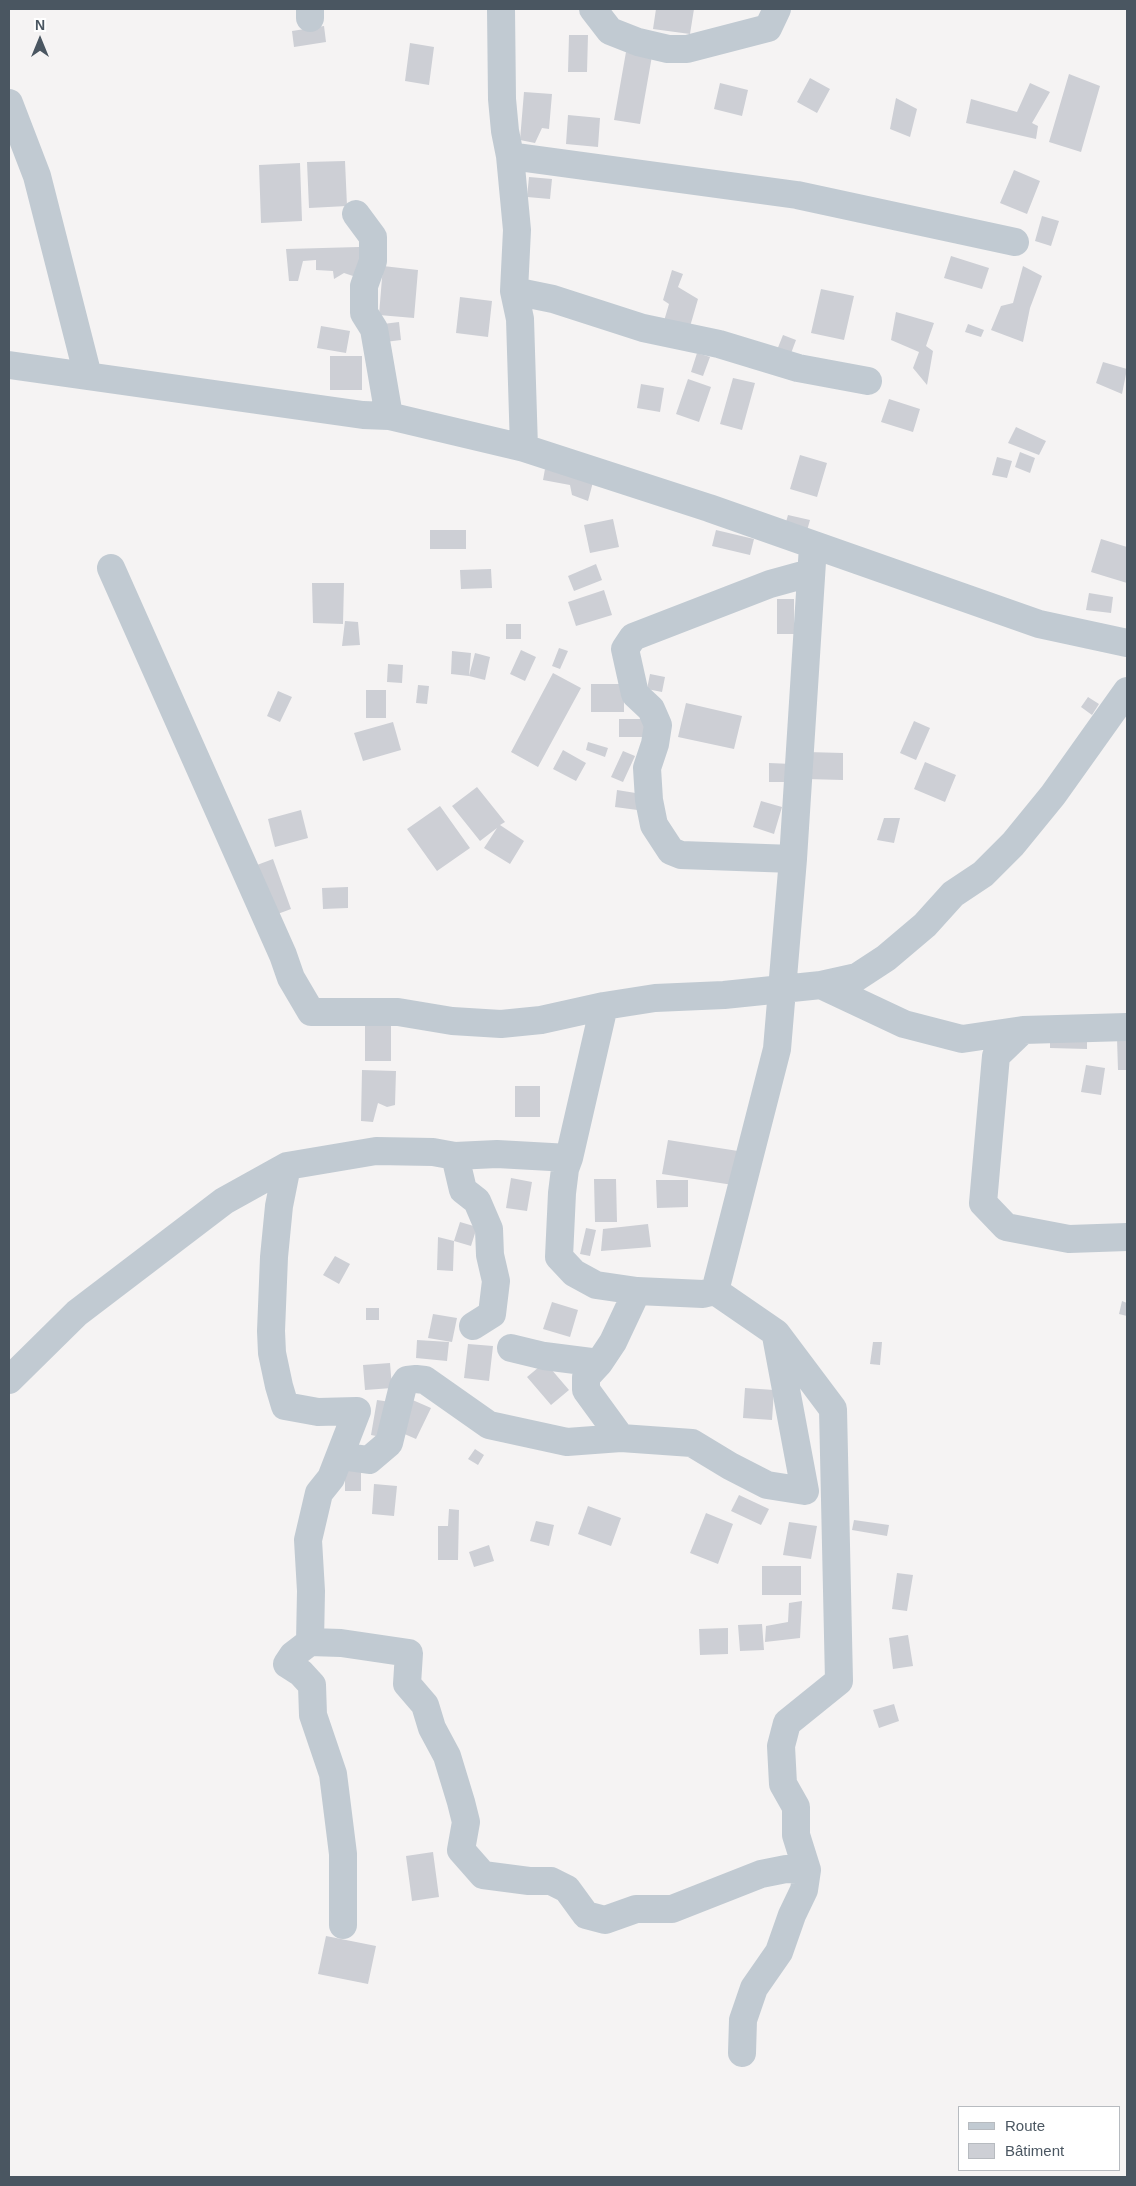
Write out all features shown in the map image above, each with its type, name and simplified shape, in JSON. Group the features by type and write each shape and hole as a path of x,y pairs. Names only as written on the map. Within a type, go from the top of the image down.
{"street":[{"path":"500,9 502,99 517,230 514,291 520,318 524,448"},
{"path":"593,9 610,31 638,42 668,49 687,49 768,28 777,9"},
{"path":"9,103 38,176 88,376"},
{"path":"510,156 797,195 1015,242"},
{"path":"356,214 373,237 373,261 364,286 364,313 374,329 389,416"},
{"path":"514,291 553,299 643,328 719,344 798,368 868,380"},
{"path":"9,365 363,415 389,416 524,448 710,508 813,546 1039,624 1127,644"},
{"path":"715,1291 777,1049 783,988 813,546"},
{"path":"112,568 291,978 311,1012 398,1012 452,1021 501,1024 541,1020 604,1006 655,998 821,985 858,978 886,958 925,925 953,894 983,874 1012,844 1053,796 1127,691"},
{"path":"792,859 681,856 670,851 654,825 649,800 646,768 655,744 658,725 651,708 634,694 626,649 633,636 770,584 810,573"},
{"path":"821,985 904,1024 962,1039 1023,1030 1127,1027"},
{"path":"604,1006 565,1169 559,1257 574,1273 596,1285 637,1291 703,1294 715,1291 776,1333 833,1409 837,1519 839,1680 787,1723 780,1746 783,1784 796,1807 796,1835 808,1870 804,1890 792,1915 779,1952 754,1988 743,2020 742,2053"},
{"path":"1023,1030 996,1056 983,1203 1006,1227 1069,1239 1127,1237"},
{"path":"9,1380 77,1313 224,1201 287,1166 376,1151 433,1152 455,1156 497,1154 569,1158"},
{"path":"455,1156 463,1190 477,1201 489,1229 490,1254 496,1282 492,1314 473,1326"},
{"path":"287,1166 279,1206 274,1257 272,1353 279,1386 285,1406 318,1412 357,1411 331,1478 320,1493 308,1540 311,1591 310,1642"},
{"path":"621,1438 586,1390 586,1376 599,1363 613,1342 637,1291"},
{"path":"776,1333 804,1491"},
{"path":"511,1348 544,1356 599,1363"},
{"path":"340,1456 369,1460 389,1443 403,1386 407,1380 425,1380 489,1425 567,1442 621,1438 692,1443 730,1466 767,1485 804,1491 821,1500 837,1519"},
{"path":"343,1924 343,1854 333,1774 313,1715 312,1685 301,1673 287,1664 292,1655 310,1642 341,1643 409,1653 407,1684 425,1705 432,1728 447,1756 466,1822 461,1850 483,1874 529,1881 551,1881 567,1889 586,1915 605,1920 636,1909 672,1909 761,1874 786,1869 808,1870"}],"building":[{"path":"656,9 694,9 690,34 653,29"},
{"path":"324,26 326,42 294,47 292,31"},
{"path":"569,35 588,35 587,72 568,72"},
{"path":"410,43 434,47 429,85 405,81"},
{"path":"626,52 652,56 640,124 614,120"},
{"path":"1069,74 1100,86 1081,152 1049,142"},
{"path":"810,78 830,89 817,113 797,102"},
{"path":"720,83 748,90 742,116 714,109"},
{"path":"1030,83 1050,92 1032,123 1038,126 1036,139 966,123 971,99 1017,112"},
{"path":"524,92 552,94 549,129 542,128 535,143 520,140"},
{"path":"896,98 917,109 910,137 890,129"},
{"path":"568,115 600,118 598,147 566,144"},
{"path":"345,161 347,206 309,208 307,162"},
{"path":"300,163 302,221 261,223 259,165"},
{"path":"1014,170 1040,181 1027,214 1000,203"},
{"path":"529,177 552,179 550,199 527,197"},
{"path":"1042,216 1059,221 1051,246 1035,241"},
{"path":"359,247 359,278 344,273 334,279 333,271 316,270 316,260 303,261 298,281 289,281 286,249"},
{"path":"951,256 989,268 982,289 944,278"},
{"path":"383,266 418,270 414,318 379,315"},
{"path":"1023,266 1042,276 1030,308 1023,342 991,330 1001,306 1013,303"},
{"path":"672,270 683,274 678,287 698,299 689,330 664,321 669,304 663,300"},
{"path":"821,289 854,296 844,340 811,333"},
{"path":"460,297 492,301 488,337 456,333"},
{"path":"896,312 934,323 926,346 933,351 927,385 913,368 919,352 891,340"},
{"path":"399,322 401,340 385,342 383,324"},
{"path":"968,324 984,330 981,337 965,332"},
{"path":"321,326 350,331 346,353 317,348"},
{"path":"783,335 796,340 790,356 777,350"},
{"path":"697,353 710,357 703,376 691,372"},
{"path":"330,356 362,356 362,390 330,390"},
{"path":"1103,362 1127,369 1122,394 1096,383"},
{"path":"733,378 755,383 742,430 720,424"},
{"path":"688,379 711,387 699,422 676,414"},
{"path":"641,384 664,388 660,412 637,408"},
{"path":"889,399 920,409 913,432 881,422"},
{"path":"1016,427 1046,441 1039,455 1008,443"},
{"path":"1020,452 1035,458 1030,473 1015,467"},
{"path":"800,455 827,463 817,497 790,489"},
{"path":"997,457 1012,461 1007,478 992,475"},
{"path":"545,469 593,482 588,501 572,495 570,485 543,480"},
{"path":"788,515 810,520 806,534 784,529"},
{"path":"613,519 619,547 590,553 584,525"},
{"path":"430,530 466,530 466,549 430,549"},
{"path":"716,530 754,539 750,555 712,546"},
{"path":"1101,539 1127,547 1127,583 1091,572"},
{"path":"596,564 602,580 574,591 568,576"},
{"path":"491,569 492,588 461,589 460,570"},
{"path":"312,583 344,583 343,624 313,623"},
{"path":"604,590 612,615 576,626 568,602"},
{"path":"1089,593 1113,597 1111,613 1086,610"},
{"path":"777,599 794,599 794,634 777,634"},
{"path":"345,621 358,622 360,645 342,646"},
{"path":"506,624 521,624 521,639 506,639"},
{"path":"559,648 568,651 560,669 552,666"},
{"path":"521,650 536,657 525,681 510,674"},
{"path":"452,651 471,653 469,676 451,674"},
{"path":"475,653 490,657 485,680 469,676"},
{"path":"388,664 403,665 402,683 387,682"},
{"path":"553,673 581,688 538,767 511,752"},
{"path":"650,674 665,677 662,692 647,689"},
{"path":"591,684 624,684 624,712 591,712"},
{"path":"418,685 429,686 427,704 416,703"},
{"path":"366,690 386,690 386,718 366,718"},
{"path":"278,691 292,697 280,722 267,716"},
{"path":"1088,697 1099,704 1092,715 1081,707"},
{"path":"686,703 742,716 734,749 678,737"},
{"path":"619,719 648,719 648,737 619,737"},
{"path":"914,721 930,728 916,760 900,753"},
{"path":"393,722 401,750 363,761 354,733"},
{"path":"588,742 608,748 605,757 586,750"},
{"path":"563,750 586,763 576,781 553,769"},
{"path":"623,751 635,756 623,782 611,777"},
{"path":"807,752 843,753 843,780 806,779"},
{"path":"925,762 956,775 945,802 914,789"},
{"path":"769,763 792,764 791,782 769,782"},
{"path":"477,787 505,822 500,825 524,841 510,864 484,848 497,828 480,841 452,806"},
{"path":"617,790 648,795 645,811 615,807"},
{"path":"761,801 782,807 774,834 753,827"},
{"path":"440,806 470,848 437,871 407,829"},
{"path":"301,810 308,838 275,847 268,819"},
{"path":"884,818 900,818 894,843 877,840"},
{"path":"273,859 291,909 275,915 257,865"},
{"path":"348,887 348,908 323,909 322,888"},
{"path":"365,1026 391,1026 391,1061 365,1061"},
{"path":"1050,1035 1087,1036 1087,1049 1050,1048"},
{"path":"1117,1038 1127,1038 1127,1070 1118,1070"},
{"path":"1086,1065 1105,1068 1101,1095 1081,1092"},
{"path":"362,1070 396,1071 395,1105 387,1107 378,1103 373,1122 361,1121"},
{"path":"515,1086 540,1086 540,1117 515,1117"},
{"path":"668,1140 738,1151 733,1185 662,1174"},
{"path":"511,1178 532,1182 527,1211 506,1208"},
{"path":"594,1179 616,1179 617,1222 595,1222"},
{"path":"656,1180 688,1180 688,1207 657,1208"},
{"path":"460,1222 477,1227 471,1246 454,1241"},
{"path":"648,1224 651,1247 601,1251 603,1229"},
{"path":"586,1228 596,1230 590,1256 580,1254"},
{"path":"438,1237 454,1241 453,1271 437,1270"},
{"path":"335,1256 350,1264 339,1284 323,1275"},
{"path":"1122,1301 1127,1303 1127,1316 1119,1314"},
{"path":"552,1302 578,1310 570,1337 543,1329"},
{"path":"366,1308 379,1308 379,1320 366,1320"},
{"path":"433,1314 457,1318 452,1342 428,1338"},
{"path":"417,1340 449,1342 447,1361 416,1358"},
{"path":"873,1342 882,1342 880,1365 870,1364"},
{"path":"468,1344 493,1346 489,1381 464,1378"},
{"path":"545,1362 569,1390 551,1405 527,1377"},
{"path":"390,1363 392,1388 365,1390 363,1365"},
{"path":"745,1388 774,1390 772,1420 743,1418"},
{"path":"408,1398 431,1408 416,1439 393,1429"},
{"path":"377,1400 391,1402 386,1438 371,1435"},
{"path":"475,1449 484,1455 478,1465 468,1459"},
{"path":"345,1470 361,1470 361,1491 345,1491"},
{"path":"374,1484 397,1486 394,1516 372,1514"},
{"path":"739,1495 769,1509 761,1525 731,1511"},
{"path":"588,1506 621,1518 611,1546 578,1534"},
{"path":"449,1509 459,1510 458,1560 438,1560 438,1526 448,1526"},
{"path":"706,1513 733,1524 718,1564 690,1553"},
{"path":"854,1520 889,1525 887,1536 852,1530"},
{"path":"536,1521 554,1525 549,1546 530,1541"},
{"path":"789,1522 817,1526 811,1559 783,1555"},
{"path":"489,1545 494,1561 474,1567 469,1552"},
{"path":"762,1566 801,1566 801,1595 762,1595"},
{"path":"897,1573 913,1575 907,1611 892,1609"},
{"path":"802,1601 800,1638 765,1642 766,1626 788,1622 789,1603"},
{"path":"762,1624 764,1650 740,1651 738,1625"},
{"path":"728,1628 728,1654 700,1655 699,1629"},
{"path":"908,1635 913,1666 893,1669 889,1638"},
{"path":"894,1704 899,1721 879,1728 873,1710"},
{"path":"433,1852 439,1897 412,1901 406,1856"},
{"path":"326,1936 376,1946 368,1984 318,1974"}]}
